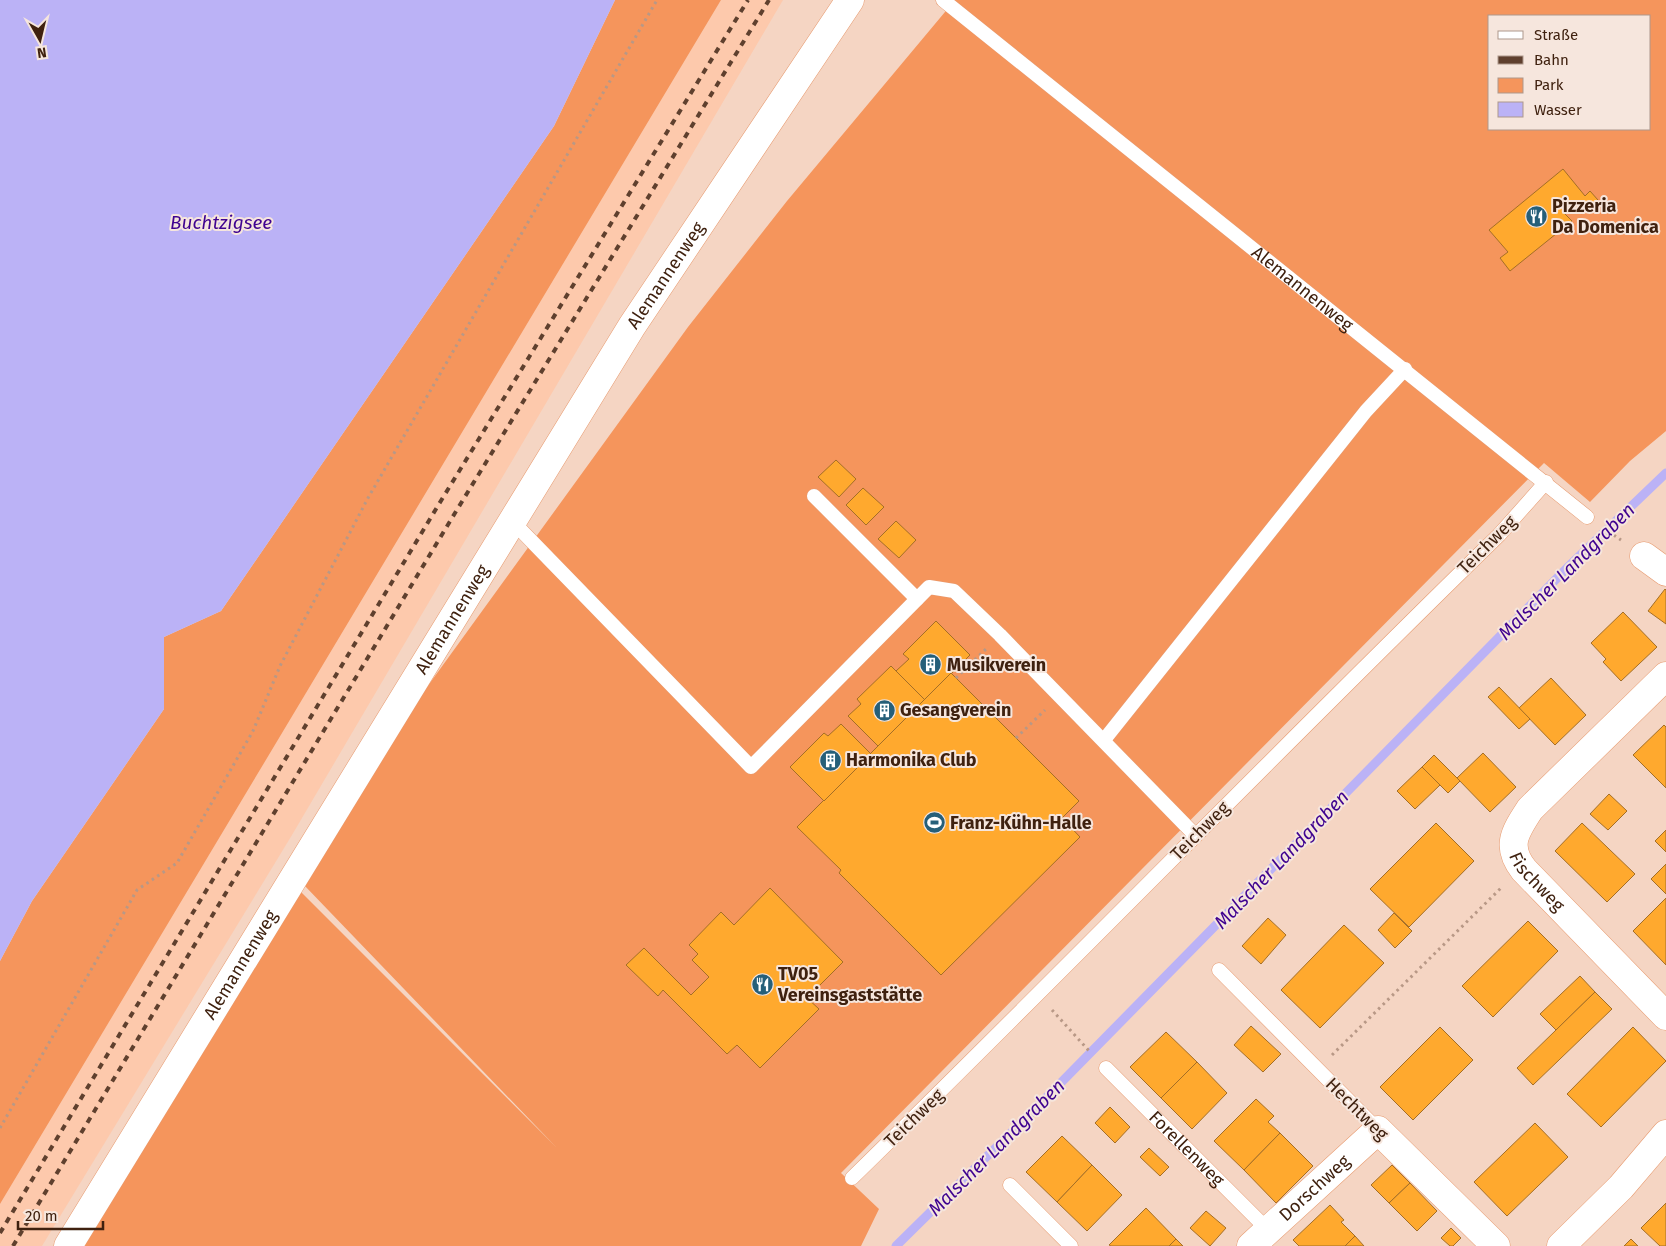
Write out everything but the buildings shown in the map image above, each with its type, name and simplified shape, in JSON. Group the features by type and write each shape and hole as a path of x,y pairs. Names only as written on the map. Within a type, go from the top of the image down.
{"street":[{"name":"Alemannenweg","path":"68,1246 632,326 850,0"},
{"path":"1644,556 1666,572"},
{"name":"Fischweg","path":"1666,676 1530,809 1519,826 1512,842 1516,860 1522,868 1666,1016"},
{"name":"Dorschweg","path":"1261,1240 1378,1130"},
{"name":"Hechtweg","path":"1378,1130 1496,1246"},
{"path":"1561,1246 1621,1187 1666,1134"}],"lane":[{"name":"Alemannenweg","path":"943,0 1143,163 1546,482 1587,517"},
{"path":"1104,740 1366,411 1404,369"},
{"name":"Teichweg","path":"852,1178 1039,995 1195,835 1499,535 1546,482"},
{"path":"814,496 917,599"},
{"path":"513,522 751,767 929,587 954,591 1104,740 1195,835"},
{"name":"Hechtweg","path":"1219,970 1378,1130"},
{"name":"Forellenweg","path":"1106,1068 1261,1240"},
{"path":"1010,1185 1070,1246"}],"path":[{"path":"0,1128 137,890 176,863 253,731 280,666 368,498 657,0"},
{"path":"1587,517 1644,556"},
{"path":"956,678 1000,635"},
{"path":"1016,738 1059,695"},
{"path":"1317,1070 1522,868"},
{"path":"1039,995 1075,1038"}],"shaded area":[{"path":"721,0 783,0 292,835 42,1246 0,1246 0,1204"}],"green space":[{"path":"615,0 721,0 0,1204 0,961 32,901 164,709 164,637 221,611 554,126"},
{"path":"955,0 1666,0 1666,431 1630,461 1590,502 1544,463 841,1173 879,1209 861,1246 72,1246 299,890 557,1148 304,885 414,705 688,327 787,201"}],"water":[{"name":"Buchtzigsee","path":"0,0 615,0 554,126 221,611 164,637 164,709 32,901 0,961"}],"waterway":[{"name":"Malscher Landgraben","path":"896,1246 1037,1107 1571,564 1666,473"}],"railway":[{"path":"0,1233 439,504 748,0"},
{"path":"13,1246 455,513 769,0"}],"place":[{"name":"Pizzeria Da Domenica","path":"1536,216"},
{"name":"Musikverein","path":"931,665"},
{"name":"Gesangverein","path":"884,710"},
{"name":"Harmonika Club","path":"830,760"},
{"name":"Franz-Kühn-Halle","path":"934,823"},
{"name":"TV05 Vereinsgaststätte","path":"762,984"}]}
